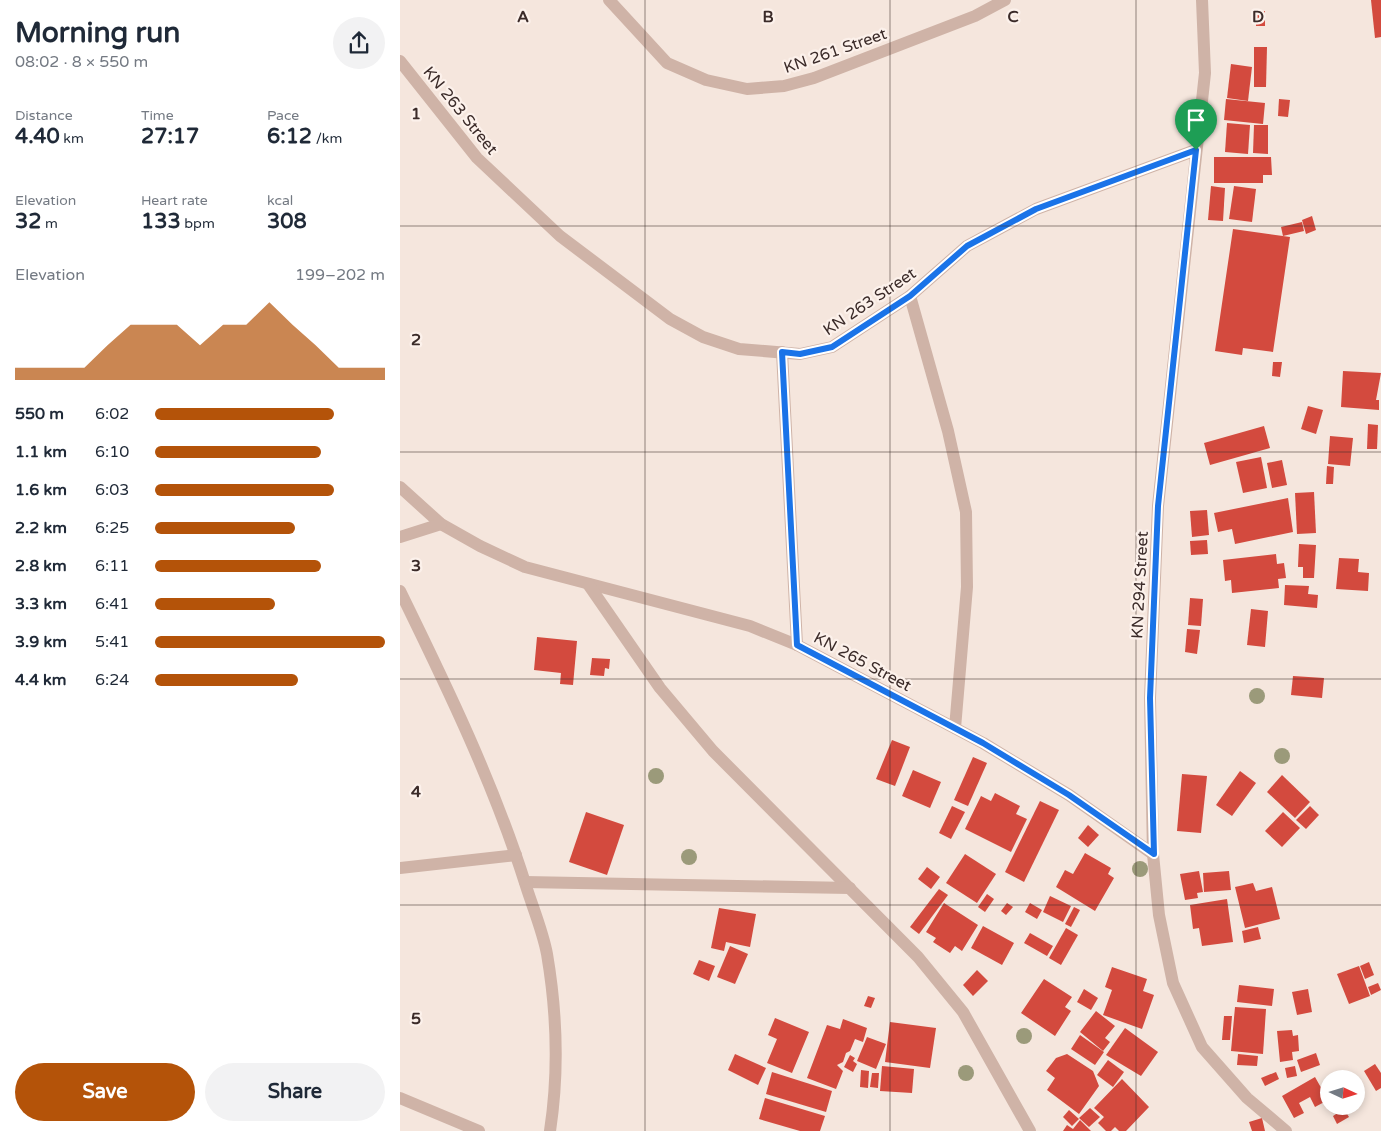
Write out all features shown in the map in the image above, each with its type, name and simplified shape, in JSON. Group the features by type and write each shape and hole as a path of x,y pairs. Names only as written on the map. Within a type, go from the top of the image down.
{"street":[{"name":"KN 261 Street","path":"609,0 667,63 706,80 747,89 784,86 814,78 975,16 1005,0"},
{"name":"KN 294 Street","path":"1202,0 1206,73 1158,506 1150,698 1154,854 1159,916 1173,983 1202,1047 1247,1098 1286,1131"},
{"name":"KN 263 Street","path":"400,61 477,158 560,236 670,319 703,337 739,349 800,354 832,347 910,296 967,246 1036,209 1196,150"},
{"path":"910,296 948,431 966,512 967,587 955,728"},
{"path":"782,352 797,645"},
{"name":"KN 265 Street","path":"400,487 441,524 480,546 525,567 750,626 797,645 955,728 1069,795 1154,854"},
{"path":"400,537 441,524"},
{"path":"588,584 660,688 713,751 918,957 962,1012 1030,1131"},
{"path":"400,591 468,735 516,855 547,952 555,1019 557,1089 550,1131"},
{"path":"400,868 516,855"},
{"path":"525,882 850,888"},
{"path":"400,1098 479,1131"}],"building":[{"path":"1371,0 1381,0 1381,37 1375,38"},
{"path":"1256,11 1265,11 1265,26 1256,26"},
{"path":"1254,47 1267,47 1266,87 1254,87"},
{"path":"1231,64 1252,67 1248,101 1227,98"},
{"path":"1226,99 1265,103 1263,124 1224,120"},
{"path":"1279,99 1290,100 1288,117 1278,116"},
{"path":"1227,123 1250,125 1248,154 1225,152"},
{"path":"1254,125 1268,125 1268,154 1253,153"},
{"path":"1214,157 1271,157 1272,175 1263,175 1263,183 1214,183"},
{"path":"1211,186 1225,188 1223,221 1208,220"},
{"path":"1234,186 1256,189 1252,222 1229,219"},
{"path":"1312,216 1316,230 1306,234 1302,220"},
{"path":"1302,222 1304,231 1283,236 1281,227"},
{"path":"1233,229 1290,237 1273,352 1243,348 1242,355 1215,351"},
{"path":"1273,362 1282,362 1280,377 1272,376"},
{"path":"1343,371 1381,373 1376,400 1379,400 1379,410 1341,407"},
{"path":"1308,406 1323,410 1316,434 1301,429"},
{"path":"1368,424 1378,425 1377,449 1367,449"},
{"path":"1264,426 1270,448 1210,465 1204,443"},
{"path":"1330,436 1353,438 1350,466 1328,464"},
{"path":"1261,457 1267,488 1243,493 1236,462"},
{"path":"1282,460 1287,485 1272,488 1267,463"},
{"path":"1327,466 1334,467 1333,484 1326,484"},
{"path":"1314,492 1316,533 1297,534 1295,493"},
{"path":"1288,498 1293,532 1235,544 1232,529 1218,532 1214,513"},
{"path":"1207,510 1209,535 1192,537 1190,511"},
{"path":"1207,540 1208,554 1191,555 1190,541"},
{"path":"1299,544 1316,545 1314,578 1303,578 1303,567 1298,567"},
{"path":"1276,554 1277,564 1284,563 1286,578 1278,579 1279,588 1232,593 1231,580 1225,581 1223,560"},
{"path":"1339,558 1359,559 1358,572 1369,573 1368,591 1336,589"},
{"path":"1285,585 1309,586 1308,594 1318,595 1317,608 1284,605"},
{"path":"1190,598 1203,599 1201,626 1188,625"},
{"path":"1251,609 1268,611 1265,647 1247,645"},
{"path":"1187,629 1200,630 1197,654 1185,652"},
{"path":"537,637 577,641 573,685 560,684 561,673 534,670"},
{"path":"592,658 610,659 609,669 605,668 604,676 590,675"},
{"path":"1293,676 1324,678 1322,698 1291,695"},
{"path":"892,740 910,747 895,786 876,779"},
{"path":"973,757 987,763 968,806 954,800"},
{"path":"913,770 941,782 930,808 902,796"},
{"path":"1240,771 1256,783 1232,816 1216,805"},
{"path":"1182,774 1207,776 1201,833 1177,831"},
{"path":"1282,775 1310,802 1295,818 1267,792"},
{"path":"995,793 1020,806 1016,814 1027,819 1011,852 965,829 981,796 991,801"},
{"path":"1040,801 1059,810 1024,882 1005,872"},
{"path":"952,806 965,812 951,839 939,833"},
{"path":"1310,806 1319,815 1306,829 1296,820"},
{"path":"586,812 624,825 607,875 569,862"},
{"path":"1283,812 1300,828 1282,847 1265,831"},
{"path":"1088,825 1099,835 1088,847 1078,838"},
{"path":"1085,853 1111,868 1108,874 1114,878 1095,911 1056,887 1065,870 1073,874"},
{"path":"965,854 996,874 977,903 946,883"},
{"path":"927,867 940,877 931,889 918,879"},
{"path":"1199,871 1203,892 1197,893 1198,898 1185,900 1180,874"},
{"path":"1229,871 1231,890 1204,892 1203,873"},
{"path":"1253,883 1256,891 1272,887 1280,919 1245,928 1235,887"},
{"path":"939,889 948,895 919,934 910,927"},
{"path":"987,894 994,899 985,912 978,907"},
{"path":"1050,896 1071,906 1063,922 1043,912"},
{"path":"1227,899 1233,942 1202,946 1199,928 1193,929 1190,905"},
{"path":"944,903 978,925 962,951 955,946 950,953 933,942 936,938 926,932"},
{"path":"1007,903 1013,907 1006,915 1001,911"},
{"path":"1030,903 1042,910 1037,919 1025,912"},
{"path":"1074,907 1080,910 1071,927 1065,924"},
{"path":"719,908 756,914 750,947 726,942 724,951 711,948"},
{"path":"983,926 1014,943 1002,965 971,948"},
{"path":"1258,927 1261,939 1244,943 1242,931"},
{"path":"1066,928 1078,935 1061,965 1049,958"},
{"path":"1030,933 1053,946 1047,956 1024,943"},
{"path":"730,946 748,954 735,984 717,977"},
{"path":"699,960 715,966 709,981 693,974"},
{"path":"1369,962 1374,975 1365,979 1360,966"},
{"path":"1359,966 1370,996 1349,1004 1337,974"},
{"path":"1112,967 1147,979 1143,991 1154,995 1142,1029 1103,1015 1112,990 1105,987"},
{"path":"977,970 988,981 973,996 963,985"},
{"path":"1044,979 1072,997 1065,1007 1071,1011 1055,1036 1021,1013"},
{"path":"1378,983 1381,990 1371,995 1368,987"},
{"path":"1239,985 1274,989 1272,1006 1237,1002"},
{"path":"1084,989 1098,998 1091,1010 1077,1002"},
{"path":"1308,989 1312,1012 1297,1015 1292,992"},
{"path":"868,996 875,998 871,1008 864,1006"},
{"path":"1235,1007 1266,1009 1263,1054 1231,1051"},
{"path":"1096,1011 1115,1026 1105,1038 1110,1042 1103,1051 1080,1032"},
{"path":"1224,1016 1232,1016 1230,1040 1222,1040"},
{"path":"775,1018 809,1032 792,1073 767,1063 777,1039 768,1035"},
{"path":"843,1019 867,1028 863,1042 855,1039 850,1051 846,1053 843,1062 837,1065 843,1071 836,1089 807,1078 827,1025 840,1029"},
{"path":"890,1022 936,1028 930,1068 885,1062"},
{"path":"1125,1028 1158,1052 1141,1076 1106,1055"},
{"path":"1292,1030 1293,1036 1298,1035 1299,1051 1292,1052 1293,1060 1280,1062 1277,1031"},
{"path":"1080,1035 1104,1052 1095,1065 1071,1049"},
{"path":"867,1037 886,1044 876,1069 857,1061"},
{"path":"1316,1053 1320,1065 1301,1072 1297,1060"},
{"path":"735,1054 766,1068 758,1085 728,1070"},
{"path":"1067,1054 1093,1071 1099,1086 1079,1114 1047,1090 1055,1078 1046,1071 1056,1058"},
{"path":"1238,1054 1258,1056 1257,1066 1237,1065"},
{"path":"850,1055 855,1058 853,1061 857,1064 853,1072 844,1067"},
{"path":"1108,1060 1124,1072 1113,1087 1097,1075"},
{"path":"1375,1064 1381,1073 1381,1088 1376,1091 1365,1070"},
{"path":"882,1066 914,1069 912,1093 880,1091"},
{"path":"1295,1066 1297,1076 1287,1078 1285,1068"},
{"path":"861,1070 869,1071 868,1088 860,1087"},
{"path":"772,1072 832,1091 826,1112 766,1094"},
{"path":"1276,1072 1279,1079 1265,1086 1261,1078"},
{"path":"872,1073 879,1073 878,1088 870,1087"},
{"path":"1315,1077 1320,1086 1320,1104 1315,1107 1310,1097 1299,1103 1304,1113 1294,1118 1282,1096"},
{"path":"1122,1079 1149,1107 1126,1131 1119,1131 1115,1127 1111,1131 1106,1131 1098,1123 1104,1117 1094,1108"},
{"path":"765,1098 825,1116 820,1131 800,1131 759,1119"},
{"path":"1090,1108 1100,1117 1089,1127 1079,1118"},
{"path":"1069,1110 1079,1119 1072,1126 1063,1117"},
{"path":"1348,1115 1349,1117 1337,1124 1333,1116"},
{"path":"1262,1118 1265,1131 1252,1131 1249,1122"},
{"path":"1080,1120 1091,1131 1063,1131 1067,1125 1073,1129"}],"route":[{"path":"1196,150 1158,506 1150,698 1154,854 1069,795 983,743 797,645 782,352 800,354 832,347 910,296 967,246 1036,209 1196,150"}]}
